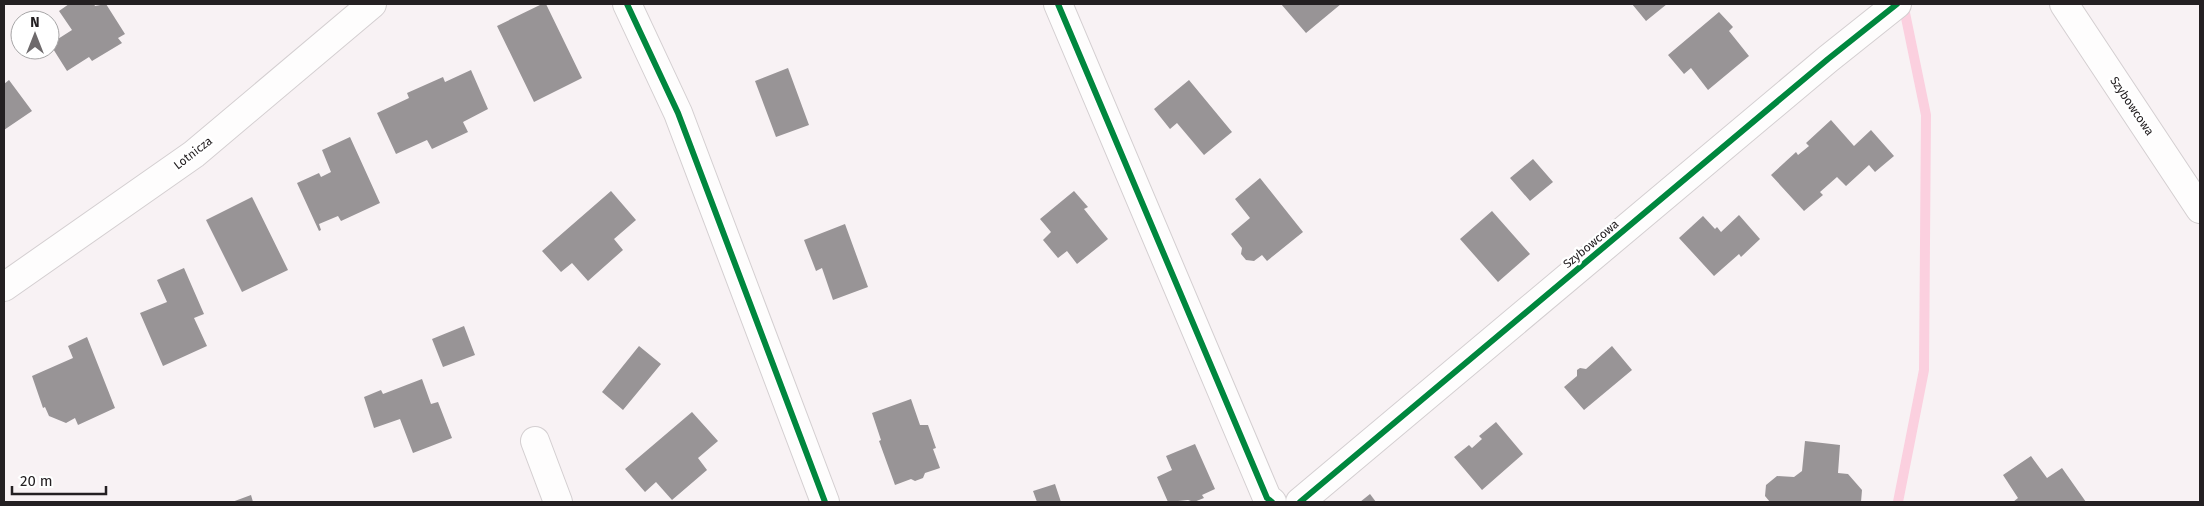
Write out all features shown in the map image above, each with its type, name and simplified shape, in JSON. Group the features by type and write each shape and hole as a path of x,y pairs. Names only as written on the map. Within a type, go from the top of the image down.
{"street":[{"name":"Lotnicza","path":"4,287 194,154 372,4"},
{"path":"627,4 678,113 825,502"},
{"path":"1058,4 1267,498 1272,502"},
{"name":"Szybowcowa","path":"2064,4 2200,209"},
{"name":"Szybowcowa","path":"1300,502 1889,7"},
{"path":"535,441 558,502"}],"building":[{"path":"69,4 94,4 95,6 106,4 125,34 118,38 122,43 92,61 89,57 67,71 60,60 60,38 72,30 60,10"},
{"path":"542,4 546,4 582,78 534,102 497,26"},
{"path":"1281,4 1341,4 1306,33"},
{"path":"1632,4 1667,4 1646,21"},
{"path":"1719,12 1733,27 1729,31 1749,56 1708,90 1691,68 1684,74 1668,55"},
{"path":"788,68 809,125 776,137 755,81"},
{"path":"471,70 488,109 463,122 468,132 432,149 427,140 396,154 377,113 409,98 407,93 443,77 445,82"},
{"path":"9,80 32,111 4,130 4,84"},
{"path":"1189,80 1232,132 1204,155 1177,123 1170,129 1154,109"},
{"path":"1831,120 1854,146 1871,130 1894,156 1875,172 1869,165 1846,186 1837,177 1820,192 1823,195 1804,211 1771,175 1796,152 1798,155 1809,146 1806,143"},
{"path":"350,137 380,203 341,221 338,216 319,224 321,230 319,231 297,183 319,173 321,177 331,172 322,150"},
{"path":"1533,159 1553,182 1530,201 1510,178"},
{"path":"1260,178 1303,232 1267,261 1262,255 1254,261 1246,260 1241,254 1242,248 1231,234 1250,218 1235,199"},
{"path":"611,191 636,220 614,239 623,250 588,281 572,263 561,272 542,251"},
{"path":"1074,191 1088,207 1084,209 1108,239 1077,264 1067,251 1058,258 1043,240 1051,232 1040,219"},
{"path":"252,197 288,270 242,292 206,220"},
{"path":"1492,211 1530,254 1498,282 1460,239"},
{"path":"1739,215 1760,239 1741,257 1739,254 1714,276 1679,238 1703,216 1715,229 1717,227 1721,232"},
{"path":"845,224 868,287 833,300 822,268 816,271 804,240"},
{"path":"184,268 204,314 194,318 207,346 163,366 140,313 167,302 157,280"},
{"path":"464,326 475,355 443,367 432,339"},
{"path":"87,337 115,408 78,425 75,418 66,423 49,416 45,407 43,408 32,376 73,358 68,346"},
{"path":"639,346 661,364 623,410 602,392"},
{"path":"1612,346 1632,370 1584,410 1564,387 1577,376 1577,370 1580,368 1586,369"},
{"path":"422,379 431,404 438,402 452,438 413,453 400,419 374,428 364,397 381,390 383,394"},
{"path":"911,399 920,425 928,425 936,448 933,449 940,468 925,473 923,478 915,481 911,479 895,485 879,441 881,440 872,413"},
{"path":"692,412 718,441 698,458 707,470 672,500 656,482 645,492 625,469"},
{"path":"1496,422 1523,454 1482,490 1454,457 1469,445 1472,448 1482,439 1479,436"},
{"path":"1805,441 1840,445 1838,473 1848,474 1862,490 1861,502 1770,502 1765,496 1766,485 1777,476 1794,477 1802,471"},
{"path":"1195,444 1215,489 1202,495 1204,498 1194,502 1188,500 1168,502 1157,477 1172,470 1166,456"},
{"path":"2031,456 2047,478 2062,468 2086,502 2013,502 2018,498 2003,475"},
{"path":"1055,484 1061,502 1037,502 1033,491"},
{"path":"1370,494 1376,502 1360,502"},
{"path":"251,495 253,502 232,502"}],"waterway":[{"path":"1898,502 1924,370 1926,115 1905,13"}],"cycle path":[{"path":"627,4 678,113 825,502"},
{"path":"1058,4 1267,498 1272,502"},
{"path":"1300,502 1828,59 1897,4"}]}
